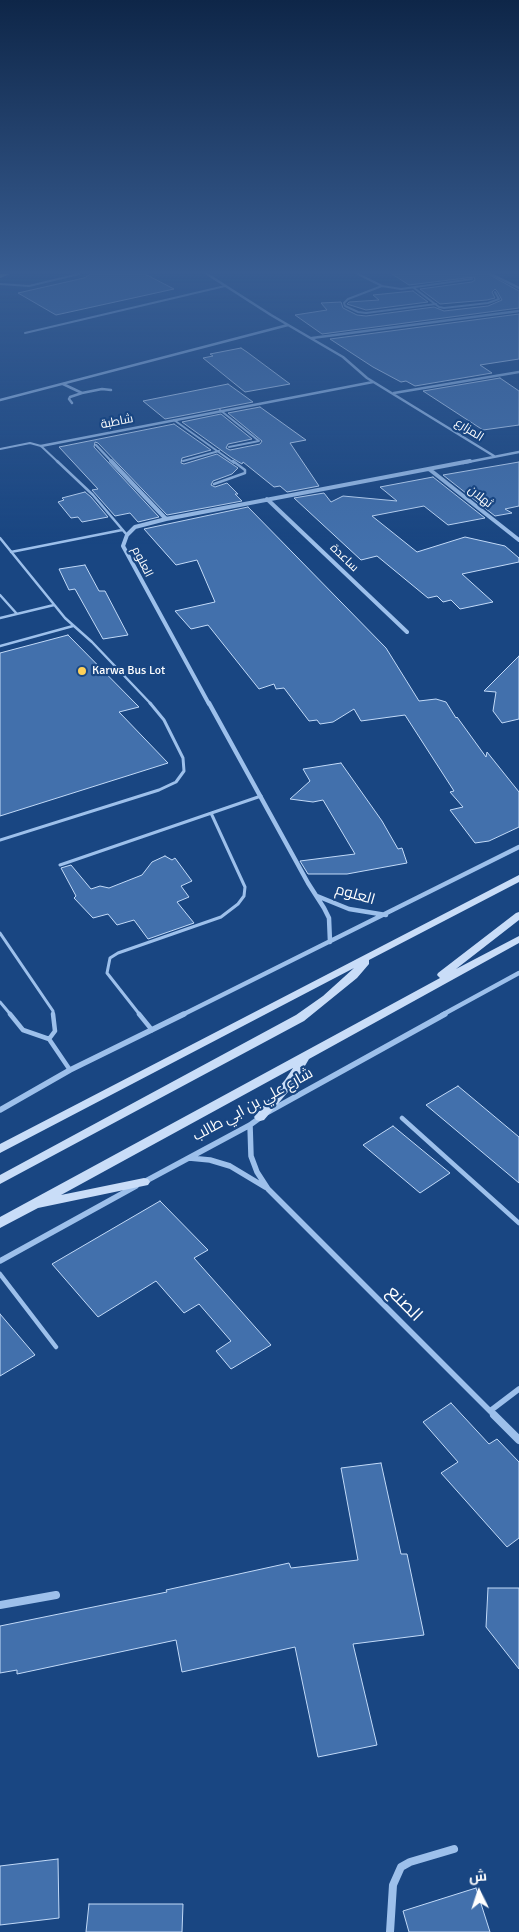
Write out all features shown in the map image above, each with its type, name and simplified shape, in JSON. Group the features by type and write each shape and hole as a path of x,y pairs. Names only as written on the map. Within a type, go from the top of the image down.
{"main road":[{"path":"0,1149 519,878"},
{"path":"422,992 519,915"},
{"name":"شارع علي بن ابي طالب","path":"0,1223 519,939"},
{"path":"0,1180 300,1018 353,976 369,957"},
{"path":"260,1117 289,1083 305,1056"},
{"path":"30,1207 144,1182"}],"street":[{"path":"0,400 138,364"},
{"name":"المزارع","path":"351,364 373,382 394,393 494,456"},
{"path":"394,393 519,372"},
{"name":"شاطبة","path":"41,446 373,382"},
{"path":"62,384 82,393"},
{"path":"72,403 69,399 70,397 82,393 102,389 111,390"},
{"path":"96,445 166,518"},
{"name":"العلوم","path":"330,942 329,918 131,562 123,546 127,535 135,527 166,518 519,452"},
{"name":"ثهلان","path":"429,469 519,540"},
{"name":"ساعدة","path":"267,499 407,632"},
{"path":"0,1110 70,1070 386,915 519,847"},
{"name":"العلوم","path":"317,896 349,909 386,915"},
{"name":"شارع علي بن ابي طالب","path":"0,1262 250,1125 260,1117 519,973"},
{"name":"الصنع","path":"250,1125 251,1156 257,1172 268,1188 519,1440"},
{"name":"الصنع","path":"189,1158 210,1160 230,1166 268,1188"},
{"path":"490,1411 519,1389"},
{"path":"0,1605 56,1595"},
{"path":"390,1932 393,1885 401,1867 410,1862 454,1849"}],"lane":[{"path":"220,410 260,441 229,447"},
{"path":"174,420 245,470 245,473 214,484"},
{"path":"0,449 30,442 41,446 93,495 127,535"},
{"path":"183,461 219,451"},
{"path":"11,552 122,530"},
{"path":"0,538 54,605 143,694 164,720 183,758 184,771 176,782 159,790 0,840"},
{"path":"0,595 17,614"},
{"path":"0,618 54,605"},
{"path":"0,646 73,626"},
{"path":"60,865 261,796"},
{"path":"152,1030 107,973 107,967 110,958 118,953 221,917 238,904 244,896 245,888 210,813"},
{"path":"0,934 54,1011 55,1031 49,1039"},
{"path":"0,1002 23,1030 49,1039 70,1070"},
{"path":"402,1118 519,1223"},
{"path":"0,1274 56,1347"}],"building":[{"path":"211,364 263,364 290,384 245,392"},
{"path":"369,364 485,364 480,365 492,373 415,386 406,381 401,382"},
{"path":"500,378 519,391 519,425 483,430 423,391"},
{"path":"228,384 253,402 165,419 143,401"},
{"path":"260,407 306,440 290,443 319,486 287,492 280,486 274,487 243,462 242,464 232,458 182,422 221,414 252,439 228,444 226,448 230,450 260,444 262,441 228,413"},
{"path":"174,424 211,450 182,458 181,463 184,464 217,454 238,468 232,474 213,481 211,485 215,487 227,483 242,501 167,515 95,442 94,447 159,517 138,522 130,513 115,516 92,490 98,489 59,447"},
{"path":"519,462 519,506 505,509 512,513 495,516 443,475"},
{"path":"433,477 485,518 448,525 424,506 372,516 417,552 465,537 505,546 519,558 519,562 462,574 493,602 460,609 451,600 443,602 437,596 428,598 377,556 361,560 294,498 324,493 331,502 343,496 397,501 380,487"},
{"path":"85,492 108,517 82,522 78,517 71,518 58,502 64,500 62,498"},
{"path":"248,507 386,648 419,701 436,699 446,702 486,757 487,752 519,792 519,827 489,841 475,843 450,810 463,807 450,792 454,791 405,715 361,721 354,709 333,722 320,724 317,720 309,721 284,688 276,689 274,684 259,689 208,625 191,629 175,611 215,602 197,560 176,565 144,529"},
{"path":"85,565 99,591 105,591 128,635 103,639 75,589 69,590 59,569"},
{"path":"68,635 139,707 119,712 168,763 0,816 0,653"},
{"path":"519,656 519,719 502,723 493,711 496,692 484,691"},
{"path":"341,763 382,821 398,849 402,848 407,863 347,874 308,874 300,861 355,854 323,800 313,802 290,799 310,781 303,769"},
{"path":"165,856 172,860 175,858 192,881 181,886 189,897 177,902 194,923 148,939 134,920 117,925 108,914 93,918 74,898 76,896 61,868 71,865 91,889 100,886 109,888 142,875 152,862"},
{"path":"458,1086 519,1137 519,1183 426,1105"},
{"path":"393,1126 450,1173 420,1193 363,1145"},
{"path":"160,1201 208,1250 194,1258 271,1345 231,1369 216,1351 231,1341 199,1304 184,1313 156,1281 98,1317 52,1264"},
{"path":"0,1314 35,1355 0,1376"},
{"path":"451,1403 489,1444 497,1439 519,1462 519,1538 507,1547 441,1473 458,1462 423,1422"},
{"path":"381,1463 401,1554 407,1554 424,1635 353,1644 377,1745 318,1757 295,1647 182,1672 176,1640 17,1674 17,1670 0,1673 0,1626 167,1592 166,1590 289,1563 291,1568 358,1560 341,1468"},
{"path":"488,1588 519,1588 519,1669 486,1627"},
{"path":"58,1859 59,1918 0,1925 0,1866"},
{"path":"476,1888 490,1932 409,1932 403,1911"},
{"path":"89,1904 183,1904 182,1932 86,1932"}],"place":[{"name":"Karwa Bus Lot","path":"82,671"}]}
